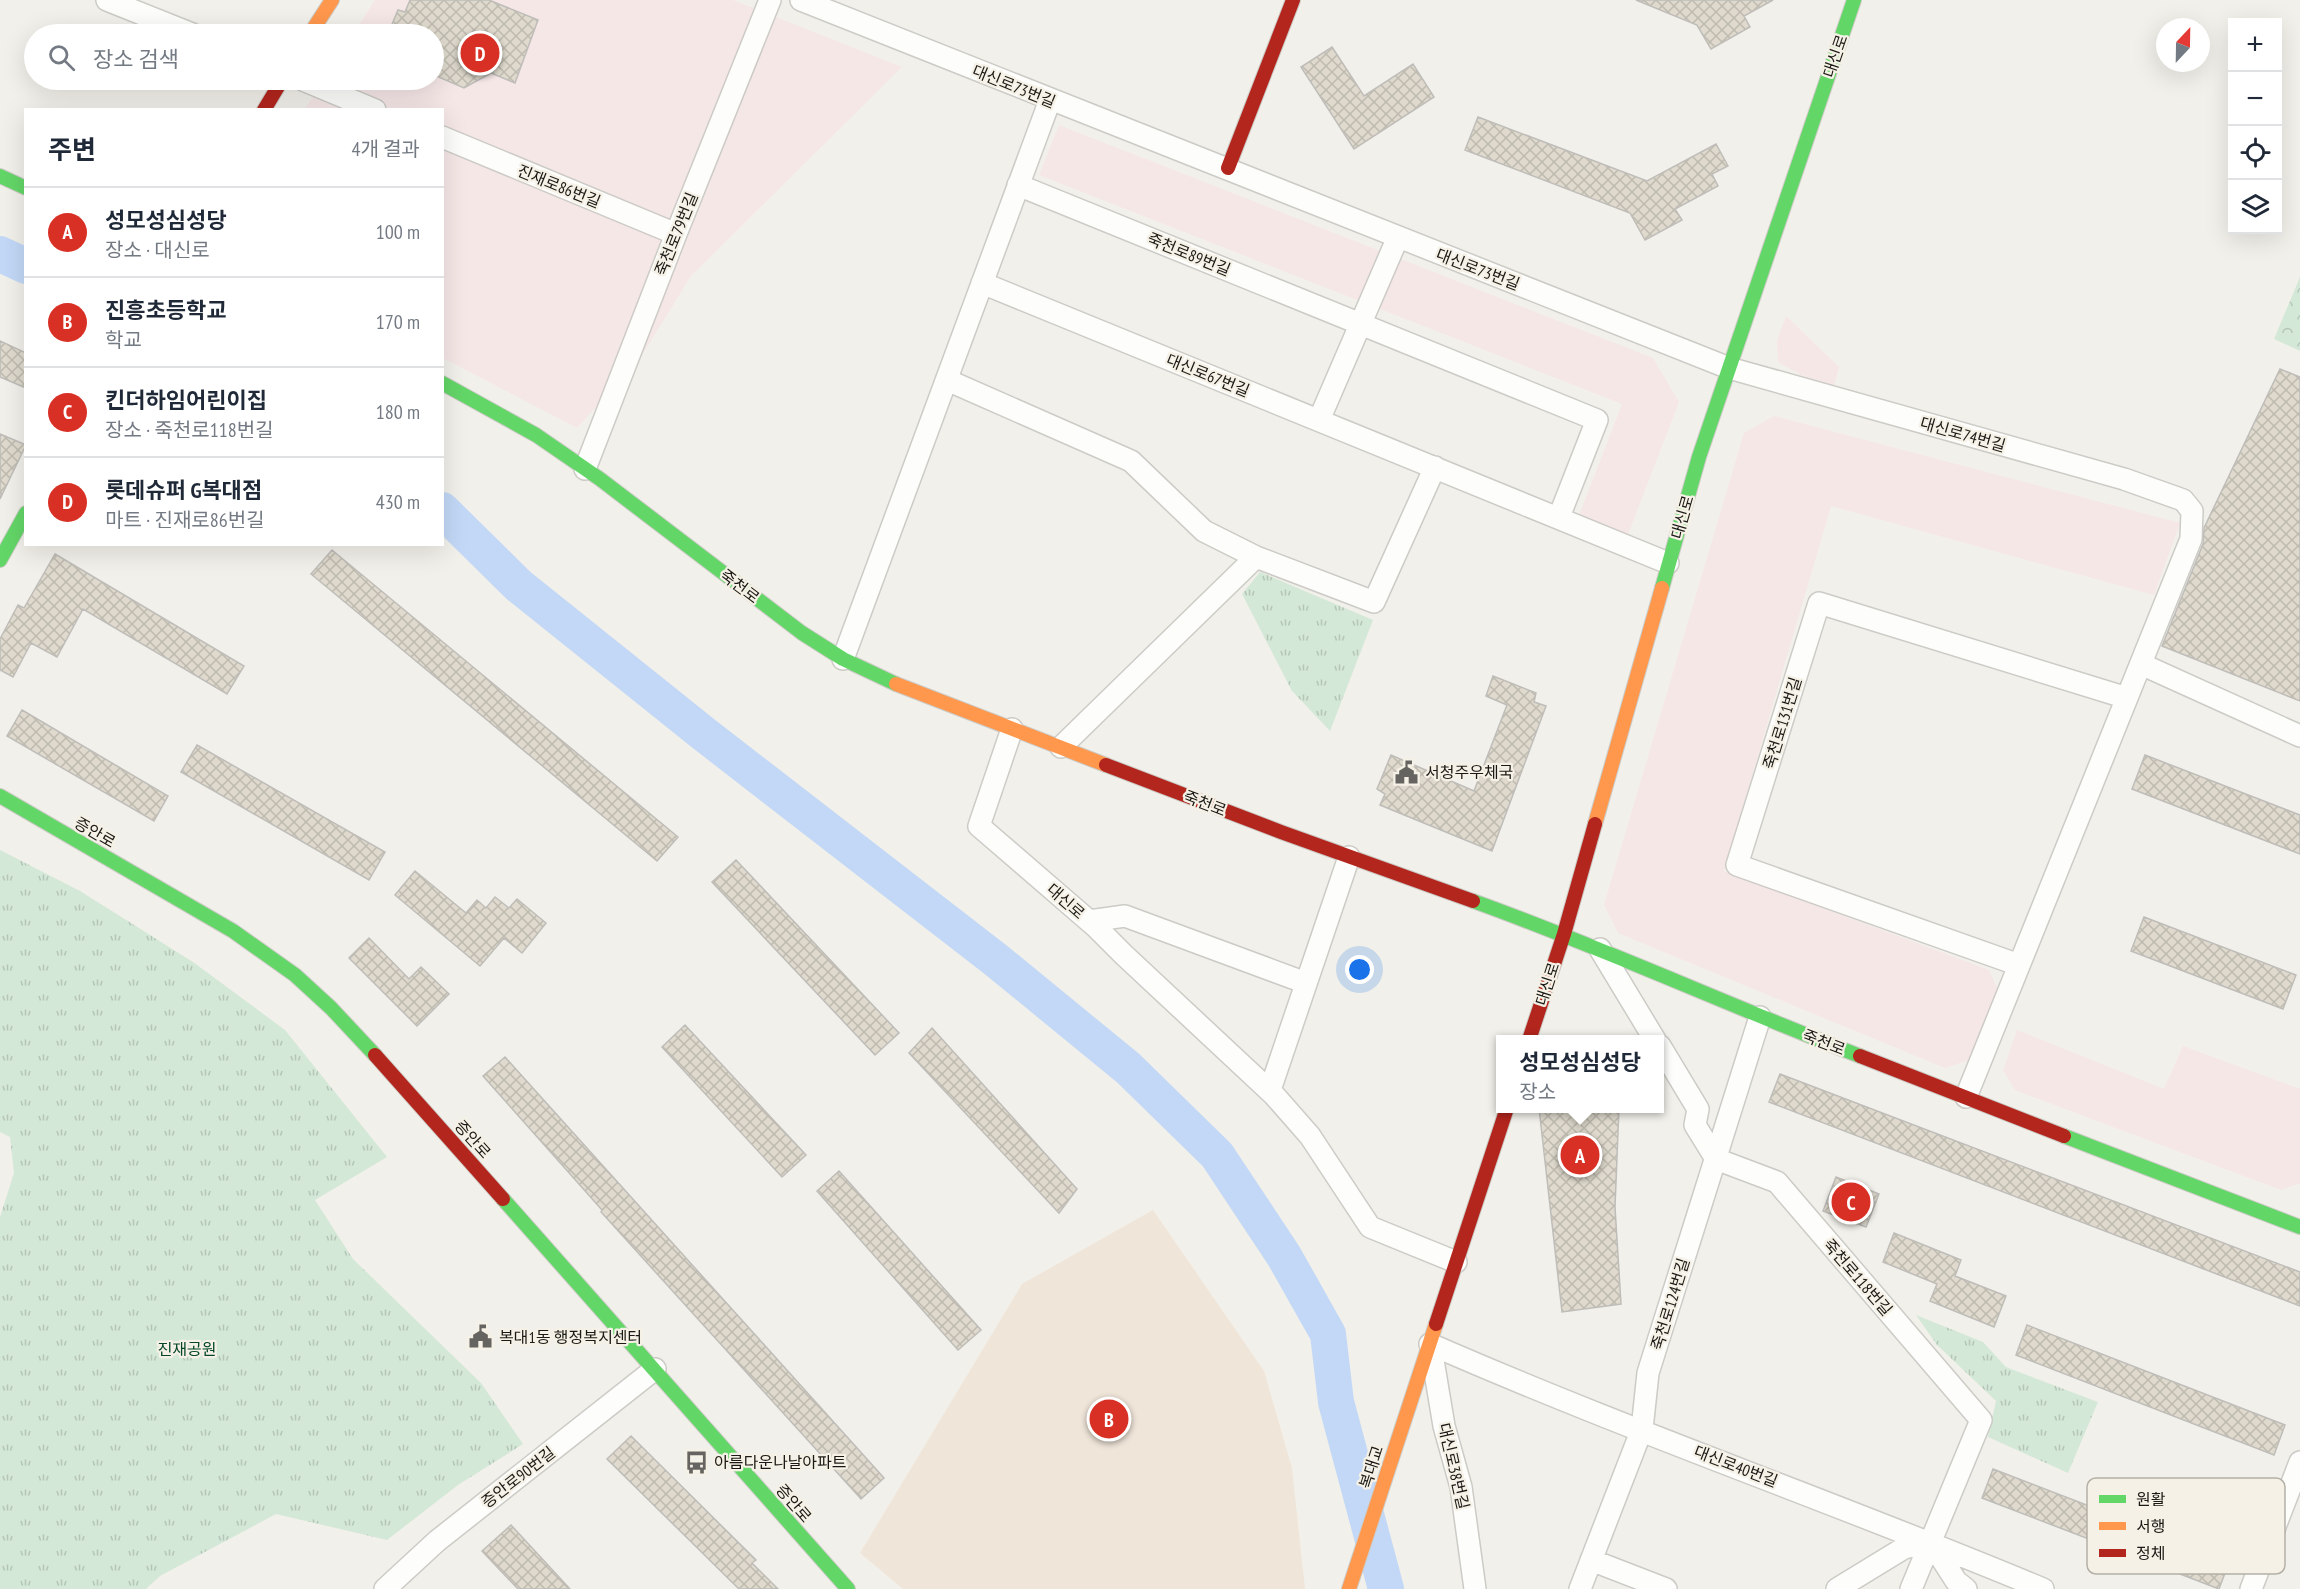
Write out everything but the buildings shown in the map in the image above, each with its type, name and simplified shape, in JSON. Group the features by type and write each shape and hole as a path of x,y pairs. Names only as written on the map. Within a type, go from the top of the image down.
{"street":[{"path":"107,0 167,24"},
{"path":"316,24 332,0"},
{"name":"죽천로79번길","path":"585,469 770,0"},
{"name":"대신로73번길","path":"801,0 1729,368"},
{"path":"1228,168 1293,0"},
{"name":"대신로","path":"1531,1035 1564,934 1699,457 1854,0"},
{"path":"265,108 276,90"},
{"path":"327,90 370,108"},
{"path":"843,659 1050,100"},
{"name":"진재로86번길","path":"444,138 676,234"},
{"path":"0,176 24,187"},
{"name":"죽천로89번길","path":"1018,185 1360,324"},
{"path":"1319,420 1398,237"},
{"name":"대신로67번길","path":"982,283 1668,563"},
{"path":"1360,324 1597,420 1559,517"},
{"name":"대신로74번길","path":"1729,368 2124,479 2183,500 2193,511 2191,539 2140,664"},
{"path":"946,380 1131,461 1204,531 1256,557 1374,602 1435,467"},
{"name":"죽천로","path":"444,384 536,435 585,469 802,633 843,659 892,682 1349,857 1564,934 1760,1017 2300,1227"},
{"path":"0,560 24,517"},
{"path":"1061,747 1256,557"},
{"name":"죽천로131번길","path":"2019,965 1737,865 1820,603 2127,698"},
{"path":"1966,1097 2140,664 2300,736"},
{"name":"대신로","path":"1012,729 979,826 1089,921 1270,1090 1310,1136 1370,1227 1456,1262"},
{"name":"증안로","path":"0,796 233,931 296,975 377,1056 848,1589"},
{"path":"1270,1090 1349,857"},
{"path":"1089,921 1125,916 1306,982"},
{"path":"1600,949 1652,1035"},
{"name":"죽천로124번길","path":"1580,1589 1641,1429 1648,1373 1760,1017"},
{"path":"1664,1054 1698,1109 1695,1125 1716,1159"},
{"path":"1428,1349 1505,1113"},
{"name":"죽천로118번길","path":"1716,1159 1776,1182 1982,1420 1911,1589"},
{"name":"대신로40번길","path":"1428,1349 1931,1542 2043,1589"},
{"name":"복대교","path":"1349,1589 1428,1349"},
{"name":"대신로38번길","path":"1428,1349 1444,1426 1461,1487 1475,1589"},
{"name":"증안로90번길","path":"385,1589 437,1541 655,1370"},
{"path":"2285,1501 2300,1462"},
{"path":"1837,1589 1904,1548 1931,1542 1956,1581 1966,1589"},
{"path":"1591,1560 1666,1589"},
{"path":"2251,1589 2257,1574"}],"shaded area":[{"path":"375,0 733,0 902,67 691,276 641,357 577,428 444,359 444,108 305,108 317,90 444,90 444,24 359,24"},
{"path":"1059,125 1653,358 1679,402 1627,537 1578,518 1622,404 1039,175"},
{"path":"1786,316 1839,367 1834,386 1801,375 1778,362 1777,341"},
{"path":"1774,416 2180,523 2154,595 1831,506 1724,871 1989,970 1998,990 1972,1059 1945,1068 1618,933 1604,905 1744,433"},
{"path":"2017,1030 2164,1089 2183,1046 2300,1089 2300,1183 2281,1190 2015,1090 2003,1070"},
{"path":"1153,1210 1264,1371 1292,1468 1305,1589 903,1589 860,1553 1022,1284"}],"green space":[{"path":"2300,277 2300,351 2274,339"},
{"path":"1260,572 1373,620 1330,731 1292,691 1242,594"},
{"name":"진재공원","path":"0,850 80,891 193,962 285,1030 387,1157 315,1200 353,1259 481,1383 523,1444 458,1485 387,1540 276,1514 160,1576 146,1589 0,1589 0,1217 14,1173 10,1137 0,1132"},
{"path":"1916,1315 1983,1342 2006,1367 2098,1402 2068,1473 1988,1437 1996,1401 1937,1345"}],"waterway":[{"path":"0,254 24,265"},
{"path":"444,512 518,585 704,734 996,960 1128,1068 1217,1155 1284,1256 1328,1334 1336,1402 1386,1589"}],"traffic: fast":[{"path":"1662,588 1699,457 1854,0"},
{"path":"0,176 24,187"},
{"path":"444,384 536,435 600,479 802,633 843,659 896,684"},
{"path":"0,560 24,517"},
{"path":"0,796 233,931 295,975 331,1008 375,1055"},
{"path":"1473,901 1860,1056"},
{"path":"2064,1136 2300,1227"},
{"path":"503,1199 848,1589"}],"traffic: slow":[{"path":"316,24 332,0"},
{"path":"1595,824 1662,588"},
{"path":"896,684 1106,765"},
{"path":"1349,1589 1436,1324"}],"traffic: jam":[{"path":"1228,168 1293,0"},
{"path":"265,108 276,90"},
{"path":"1106,765 1281,832 1473,901"},
{"path":"1531,1035 1564,934 1595,824"},
{"path":"375,1055 503,1199"},
{"path":"1860,1056 2064,1136"},
{"path":"1436,1324 1505,1113"}],"place":[{"name":"롯데슈퍼 G복대점","path":"480,53"},
{"name":"서청주우체국","path":"1407,772"},
{"name":"성모성심성당","path":"1580,1155"},
{"name":"킨더하임어린이집","path":"1851,1202"},
{"name":"복대1동 행정복지센터","path":"481,1337"},
{"name":"진흥초등학교","path":"1109,1419"},
{"name":"아름다운나날아파트","path":"696,1462"}]}
